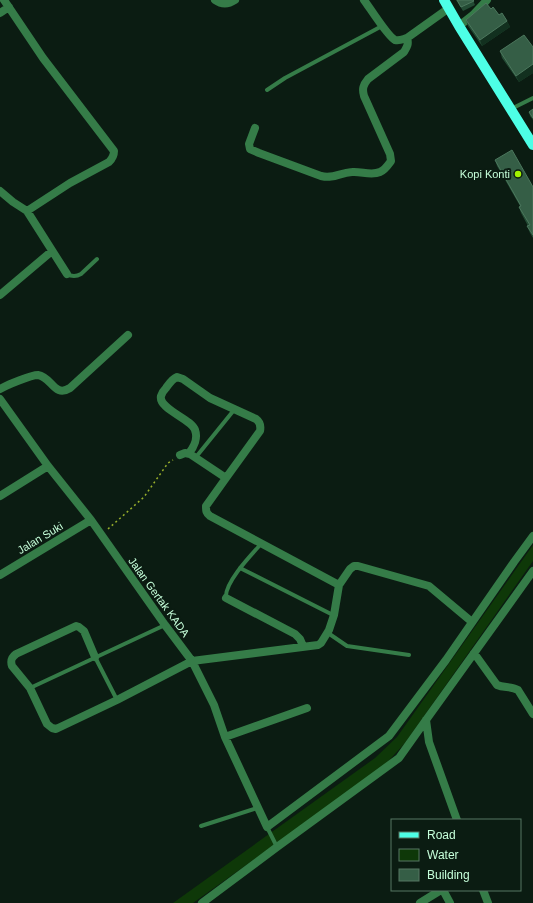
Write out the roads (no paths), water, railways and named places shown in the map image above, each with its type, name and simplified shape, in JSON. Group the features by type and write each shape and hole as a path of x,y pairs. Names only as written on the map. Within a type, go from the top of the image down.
{"main road":[{"path":"447,4 459,26 533,145"}],"street":[{"path":"216,0 219,3 225,4 235,0"},
{"path":"364,0 388,34 394,39 400,41 407,38 447,4"},
{"path":"459,26 473,15 487,0"},
{"path":"0,13 6,3 43,58 114,151 114,155 109,162 70,183 27,211"},
{"path":"255,128 248,147 250,149 259,154 321,176 328,178 353,172 369,174 380,172 386,168 391,161 390,154 364,96 364,84 368,79 404,52 407,48 407,38"},
{"path":"0,191 27,211 67,274"},
{"path":"0,295 52,251"},
{"path":"1,387 39,375 46,378 59,390 64,391 70,388 128,334"},
{"path":"192,455 196,430 164,404 161,399 161,395 174,378 181,378 210,398 256,419 259,421 261,428 206,506 207,514 339,585"},
{"name":"Jalan Gertak KADA","path":"0,399 48,466 102,535 192,661 214,705 225,737 267,827"},
{"path":"180,455 185,453 192,455 226,478"},
{"path":"0,496 48,466"},
{"name":"Jalan Suki","path":"0,575 91,520"},
{"path":"267,827 389,736 446,660 533,536"},
{"path":"95,657 84,631 76,626 13,656 11,662 12,666 30,688 47,724 56,729 117,700 192,661 318,645 321,643 329,630 334,615 339,585 350,569 356,566 430,586 472,622"},
{"path":"202,903 400,758 533,571"},
{"path":"226,598 296,634 303,646"},
{"path":"474,653 497,685 518,690 533,714"},
{"path":"225,737 307,708"},
{"path":"426,720 429,742 457,819"},
{"path":"420,903 440,891"},
{"path":"443,891 450,903"},
{"path":"481,903 483,891"},
{"path":"483,891 488,903"}],"lane":[{"path":"267,90 285,78 382,25"},
{"path":"511,110 533,98"},
{"path":"67,274 71,276 78,276 97,259"},
{"path":"192,455 234,410"},
{"path":"226,598 226,593 240,568 261,544"},
{"path":"240,568 334,615"},
{"path":"30,688 165,625"},
{"path":"328,632 347,646 409,655"},
{"path":"95,657 117,700"},
{"path":"201,826 258,808"},
{"path":"267,827 277,847"}],"water":[{"path":"533,545 533,561 405,743 382,768 193,903 173,903 375,758 397,737"}],"place":[{"name":"Kopi Konti","path":"518,174"}]}
